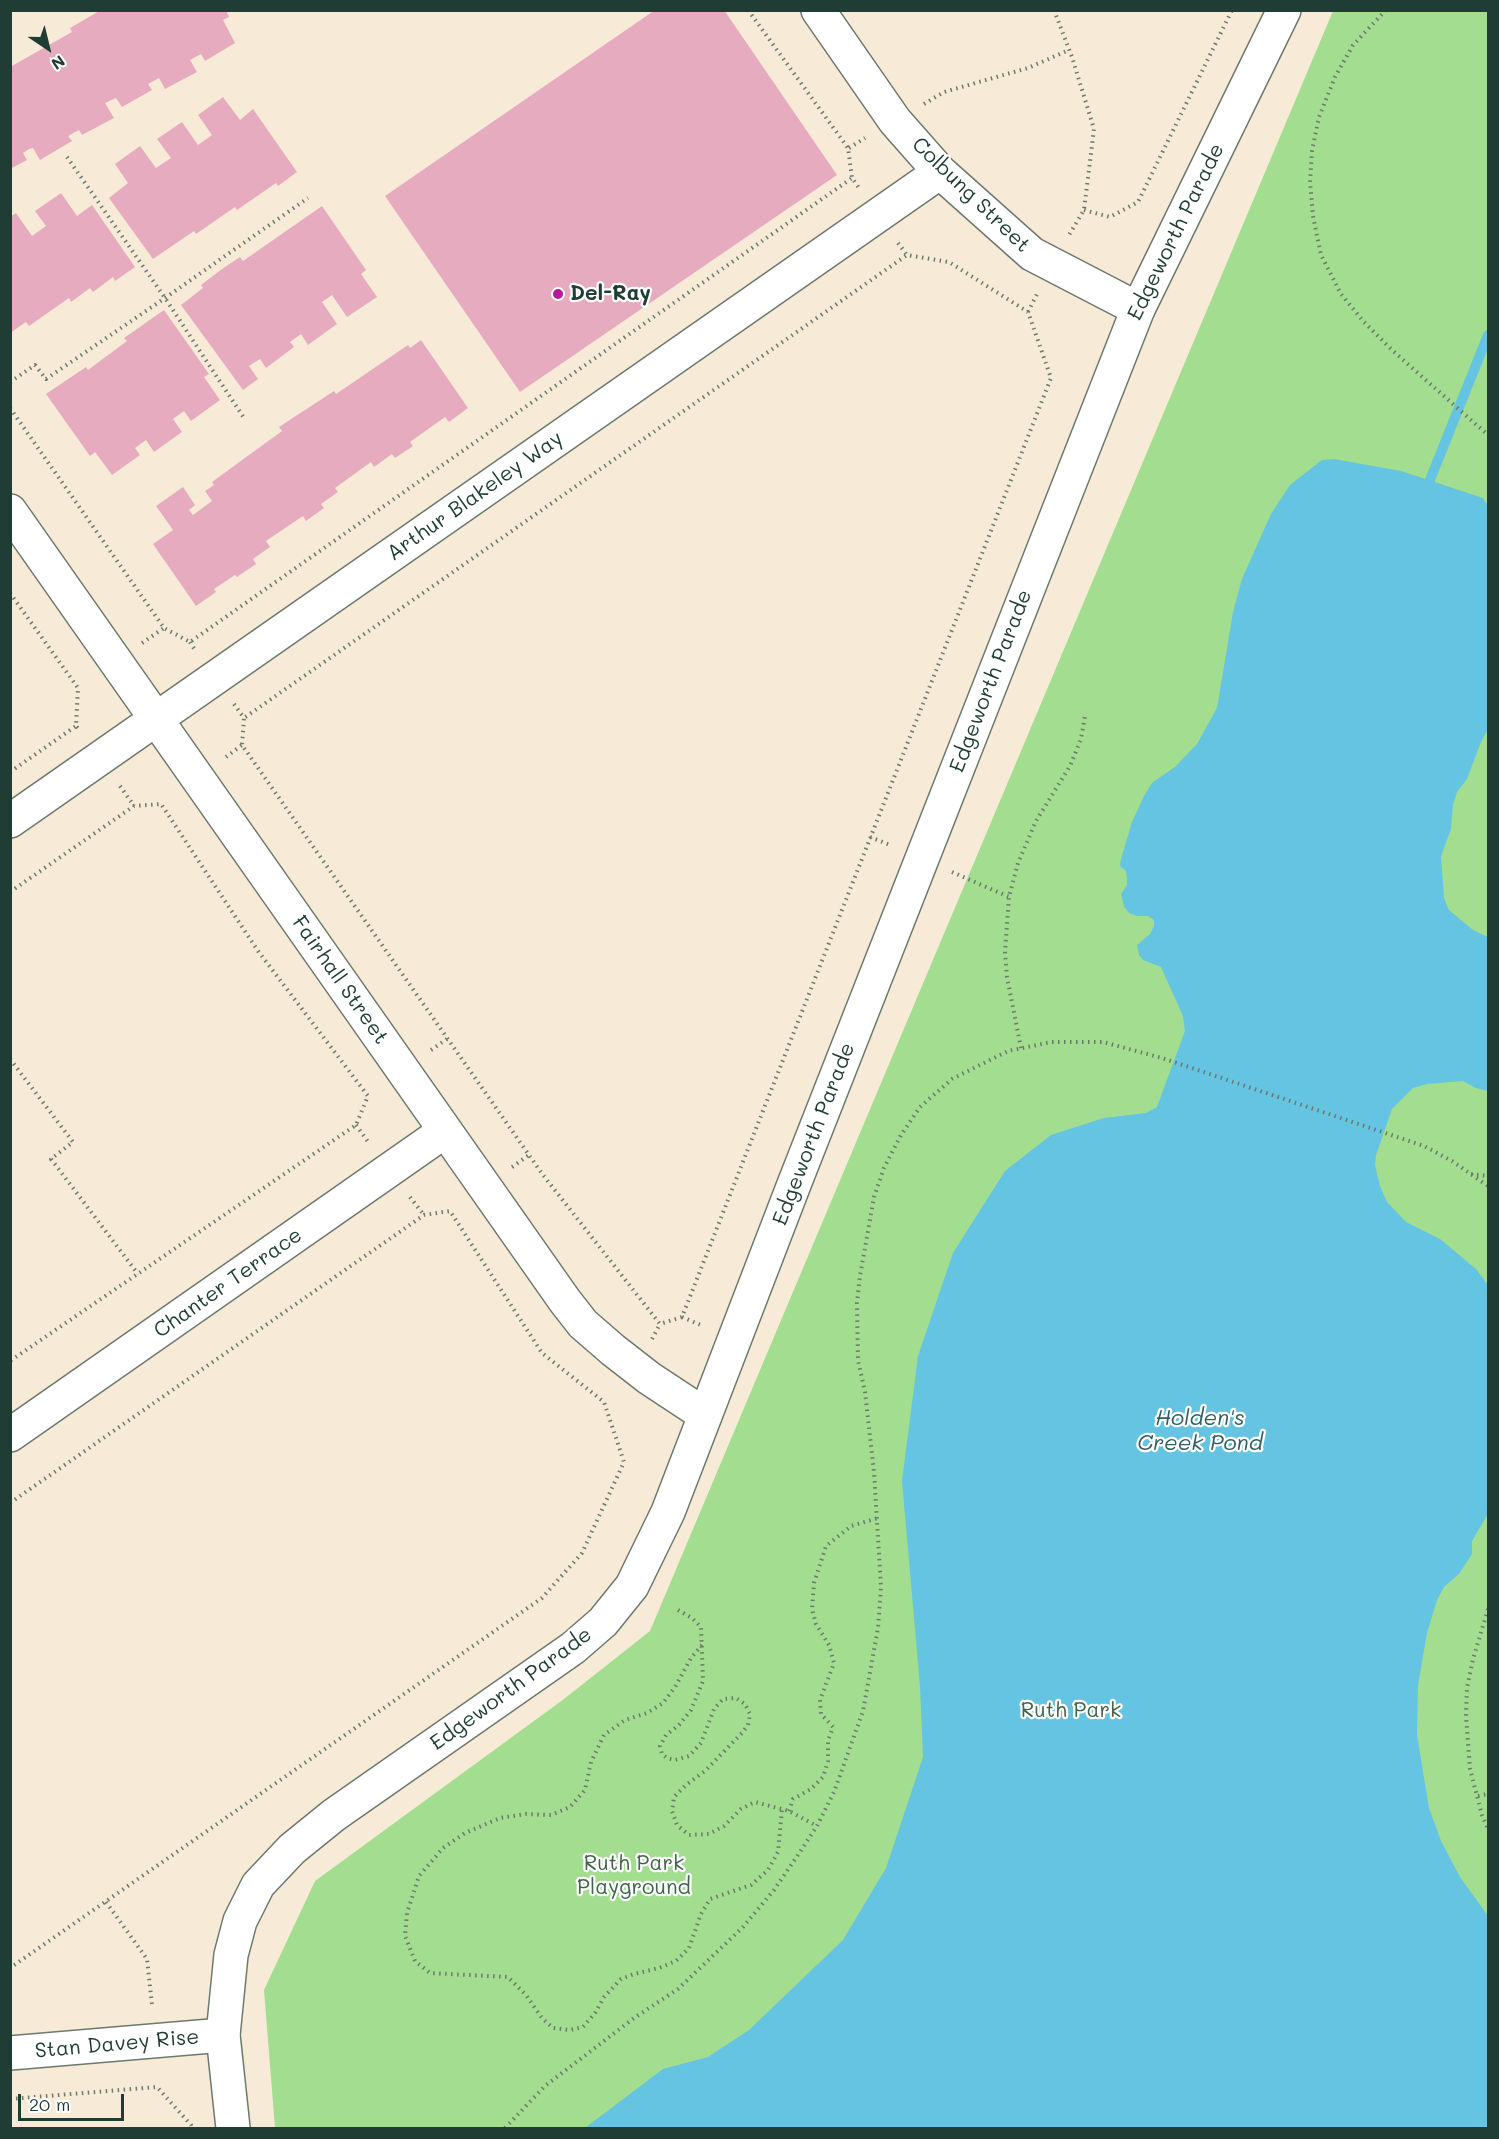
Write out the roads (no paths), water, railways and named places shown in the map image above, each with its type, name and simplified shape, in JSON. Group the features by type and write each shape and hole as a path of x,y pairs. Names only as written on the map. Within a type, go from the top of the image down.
{"street":[{"name":"Colbung Street","path":"818,10 895,121 940,172 1032,254 1138,309"},
{"name":"Edgeworth Parade","path":"233,2128 223,2035 231,1955 240,1921 258,1885 292,1849 334,1815 573,1648 603,1622 632,1586 668,1512 797,1176 1138,309 1284,10"},
{"name":"Arthur Blakeley Way","path":"10,821 940,172"},
{"name":"Fairhall Street","path":"10,511 583,1324 649,1378 705,1415"},
{"name":"Chanter Terrace","path":"10,1435 445,1131"},
{"name":"Stan Davey Rise","path":"10,2053 223,2035"}],"water":[{"name":"Holden's Creek Pond","path":"1334,459 1401,471 1483,498 1488,506 1488,729 1467,779 1457,792 1453,804 1451,829 1441,856 1444,898 1449,910 1473,930 1488,937 1488,1091 1463,1081 1427,1084 1413,1088 1392,1109 1376,1155 1375,1165 1387,1202 1406,1222 1440,1239 1476,1269 1488,1285 1488,1514 1472,1541 1472,1554 1459,1574 1444,1587 1437,1600 1427,1633 1418,1685 1417,1735 1429,1808 1441,1841 1460,1877 1488,1916 1488,2128 585,2128 663,2069 708,2057 749,2030 843,1940 886,1868 923,1757 920,1686 902,1481 918,1356 953,1253 1005,1171 1051,1135 1104,1118 1146,1113 1157,1107 1185,1031 1183,1016 1161,967 1143,960 1139,955 1137,945 1150,934 1154,920 1148,916 1129,913 1124,906 1121,894 1127,885 1127,879 1126,871 1120,866 1121,859 1132,822 1145,794 1153,782 1175,767 1197,744 1217,708 1233,612 1242,579 1271,514 1290,485 1322,460"}],"waterway":[{"path":"1430,480 1488,335"}],"place":[{"name":"Del-Ray","path":"558,294"}],"park label":[{"name":"Ruth Park","path":"1071,1711"},
{"name":"Ruth Park Playground","path":"634,1876"}]}
